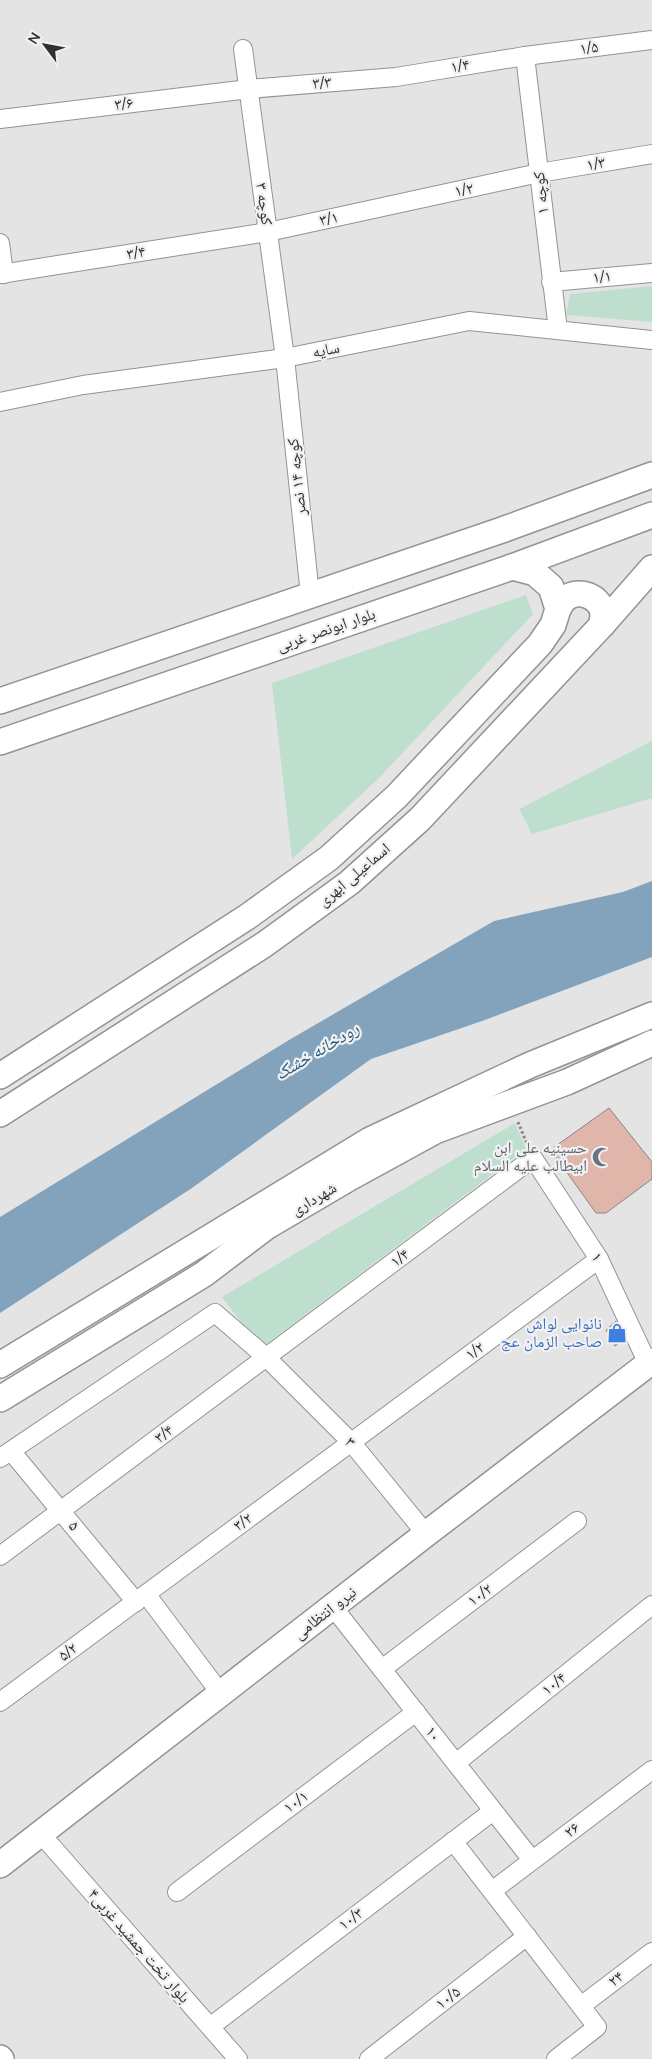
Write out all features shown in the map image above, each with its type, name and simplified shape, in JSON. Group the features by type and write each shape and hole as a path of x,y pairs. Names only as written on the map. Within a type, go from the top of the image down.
{"main road":[{"path":"0,701 502,530 652,475"},
{"name":"بلوار ابونصر غربی","path":"0,742 512,566 652,515"},
{"path":"512,566 535,572 551,587 558,608"},
{"name":"اسماعیلی ابهری","path":"0,1114 265,944 349,883 420,819 602,625 652,568"},
{"path":"558,608 565,599 576,594 588,595 598,602 603,613 602,625"},
{"name":"اسماعیلی ابهری","path":"0,1076 247,917 329,858 397,796 540,644 553,625 558,608"},
{"path":"79,674 91,711"},
{"name":"شهرداری","path":"0,1365 370,1140 530,1065 652,1015"},
{"name":"شهرداری","path":"0,1399 204,1274 266,1227 435,1131 567,1082 652,1043"},
{"name":"نیرو انتظامی","path":"0,1865 426,1534 651,1366"}],"street":[{"name":"۱/۵","path":"525,56 652,40"},
{"name":"کوچه ۳","path":"243,49 285,358"},
{"name":"۱/۴","path":"396,77 525,56"},
{"name":"کوچه ۱","path":"525,56 558,330"},
{"name":"۳/۳","path":"249,89 396,77"},
{"name":"۳/۶","path":"0,119 249,89"},
{"name":"۱/۳","path":"539,174 652,154"},
{"name":"۱/۲","path":"390,206 539,174"},
{"name":"۳/۱","path":"268,232 390,206"},
{"name":"۳/۴","path":"2,274 268,232"},
{"path":"0,243 2,274"},
{"name":"۱/۱","path":"551,282 652,272"},
{"name":"سایه","path":"0,402 83,385 285,358 469,322 652,340"},
{"name":"کوچه ۱۴ نصر","path":"285,358 310,595"},
{"name":"۱/۴","path":"266,1358 533,1158"},
{"name":"۱","path":"533,1158 599,1259 651,1366"},
{"name":"۱/۲","path":"351,1442 599,1259"},
{"name":"۳","path":"6,1455 215,1313 266,1358 351,1442 426,1534"},
{"name":"۳/۴","path":"0,1556 266,1358"},
{"name":"۳/۲","path":"141,1598 351,1442"},
{"name":"۵","path":"6,1455 62,1510 141,1598 220,1694"},
{"name":"۱۰/۲","path":"382,1669 577,1521"},
{"name":"۵/۲","path":"0,1702 141,1598"},
{"name":"۱۰/۴","path":"456,1763 652,1605"},
{"name":"۱۰","path":"333,1607 532,1860"},
{"name":"۱۰/۱","path":"177,1892 416,1712"},
{"name":"۲۶","path":"492,1891 652,1770"},
{"name":"۱۰/۳","path":"210,2027 493,1810"},
{"name":"بلوار تخت جمشید غربی۴","path":"41,1834 238,2059"},
{"path":"453,1841 597,2027 556,2059"},
{"name":"۱۰/۵","path":"369,2059 527,1936"},
{"name":"۲۴","path":"581,2006 652,1952"}],"path":[{"path":"514,1101 517,1119 533,1158"}],"green space":[{"path":"652,286 652,322 566,315 570,294"},
{"path":"526,595 533,614 380,777 292,859 272,683"},
{"path":"652,741 652,798 532,834 519,809"},
{"path":"515,1123 526,1149 261,1348 222,1297"}],"water":[{"name":"رودخانه خشک","path":"652,881 652,957 485,1020 371,1059 192,1188 0,1313 0,1217 289,1040 494,921 623,892"}],"building":[{"name":"حسینیه علی ابن ابیطالب علیه السلام","path":"609,1108 652,1162 652,1179 606,1213 596,1213 553,1153 553,1148"},
{"name":"نانوایی لواش صاحب الزمان عج","path":"616,1321 624,1339 615,1346 606,1330"}],"place":[{"name":"حسینیه علی ابن ابیطالب علیه السلام","path":"602,1157"},
{"name":"نانوایی لواش صاحب الزمان عج","path":"617,1333"}]}
